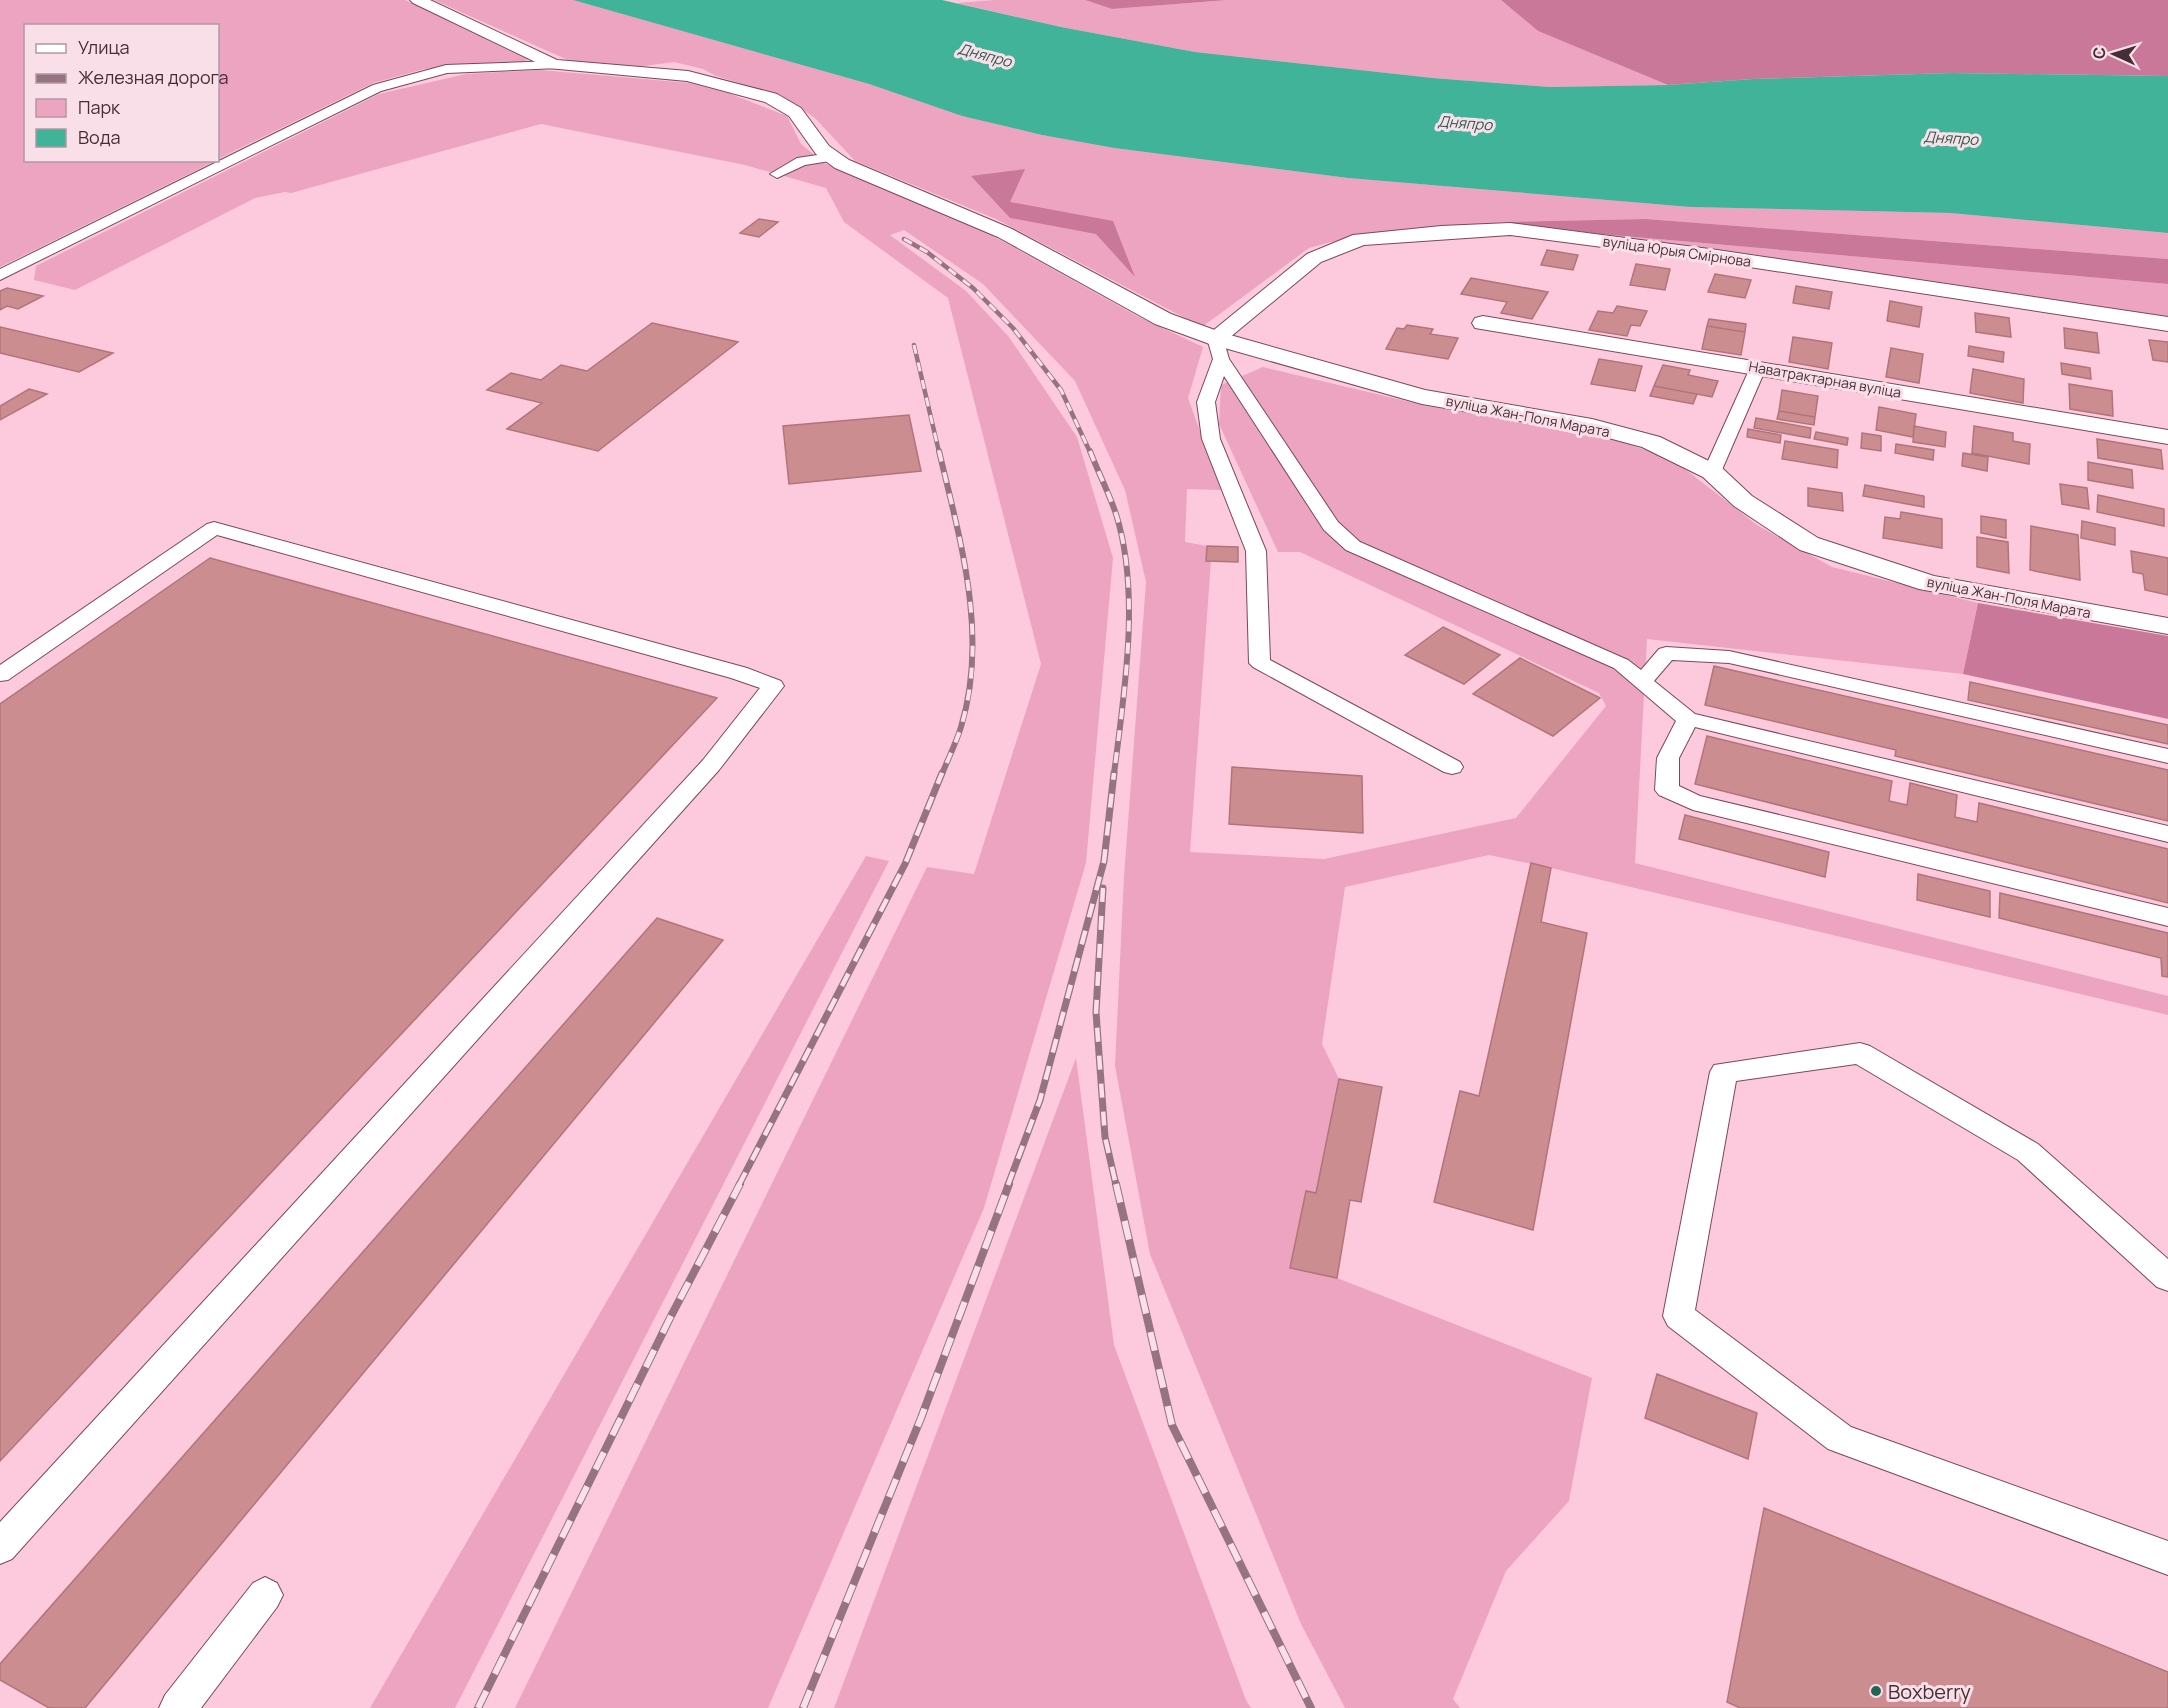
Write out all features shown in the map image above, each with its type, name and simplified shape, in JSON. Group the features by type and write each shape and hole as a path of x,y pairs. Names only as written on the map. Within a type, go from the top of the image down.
{"street":[{"path":"418,0 554,64 688,76 771,98 795,112 806,124 822,150 831,157"},
{"name":"вуліца Жан-Поля Марата","path":"831,157 842,164 1005,233 1218,348 1422,397 1592,426 1641,439 1712,472 1743,501 1809,544 1929,583 2168,626"},
{"name":"вуліца Юрыя Смірнова","path":"1218,348 1314,258 1359,239 1510,229 1717,256 2168,324"},
{"name":"Наватрактарная вуліца","path":"1483,323 2168,437"}],"lane":[{"path":"0,275 377,87 446,69 491,65 554,64"},
{"path":"777,174 802,161 831,157"},
{"path":"1218,348 1331,526 1353,546 1621,664 1688,718 2168,834"},
{"path":"1218,348 1206,402 1211,439 1256,551 1260,663 1452,766"},
{"path":"1712,472 1758,368"},
{"path":"0,675 214,528 739,673 773,686 711,765 0,1547"},
{"path":"1642,682 1666,654 1729,657 2168,756"},
{"path":"1688,718 1668,758 1667,790 1693,802 2168,917"},
{"path":"2168,1278 2028,1152 1860,1053 1725,1072 1679,1316 1840,1438 2168,1558"},
{"path":"178,1708 265,1595"}],"green space":[{"path":"0,0 405,0 529,59 521,62 424,69 373,83 219,159 219,24 24,24 24,162 213,162 0,267"},
{"path":"434,0 573,0 869,84 962,116 1042,135 1114,148 1348,178 1690,207 1950,213 2168,233 2168,259 1646,219 1505,222 1358,235 1309,248 1202,327 996,219 855,161 815,118 781,95 716,76 703,69 674,62 637,67 570,61"},
{"path":"994,0 1085,0 1112,9 1228,0 1501,0 1538,31 1668,85 1550,87 1433,78 1195,52 1061,27 957,3"},
{"path":"540,70 690,83 728,93 787,116 801,144 824,163 977,227 1137,316 1203,347 1188,398 1221,490 1187,489 1185,542 1207,546 1207,560 1211,561 1190,852 1324,859 1516,818 1606,706 1599,693 1300,552 1278,552 1219,424 1221,385 1263,367 1427,406 1601,435 1672,459 1757,525 1832,567 1978,603 1963,674 1647,639 1635,863 2168,996 2168,1015 1489,855 1345,887 1322,1044 1339,1079 1316,1193 1306,1192 1290,1268 1337,1278 1592,1378 1569,1501 1506,1571 1453,1699 1460,1708 1345,1708 1301,1624 1150,1254 1115,1066 1124,876 1146,582 1125,490 1075,381 983,284 904,230 890,235 966,291 1009,337 1077,437 1113,558 1086,863 984,1208 768,1708 515,1708 927,867 974,874 1041,664 948,298 844,222 826,188 745,165 541,124 291,193 285,192 255,198 75,290 34,280 36,266 379,94 466,74"},
{"path":"1600,234 2168,284 2168,325 1600,242"},
{"path":"866,856 889,861 455,1708 370,1708"},
{"path":"1076,1058 1114,1345 1246,1700 1251,1708 834,1708"}],"shaded area":[{"path":"1085,0 1228,0 1112,9"},
{"path":"1501,0 2168,0 2168,76 1951,73 1753,79 1668,85 1538,31"},
{"path":"1025,169 1010,202 1113,221 1135,277 1096,234 1010,218 971,176"},
{"path":"1646,219 2168,259 2168,284 1600,234 1505,222"},
{"path":"1978,603 2168,636 2168,719 1963,674"}],"water":[{"name":"Дняпро","path":"573,0 942,0 1061,27 1195,52 1433,78 1550,87 1668,85 1753,79 1951,73 2168,76 2168,233 1950,213 1690,207 1348,178 1114,148 1042,135 962,116 869,84"}],"building":[{"path":"759,219 778,222 759,237 740,233"},
{"path":"1547,250 1578,255 1573,270 1541,265"},
{"path":"1636,264 1670,269 1665,290 1630,285"},
{"path":"1715,274 1751,280 1745,298 1708,292"},
{"path":"1471,278 1548,292 1532,319 1501,313 1507,302 1461,294"},
{"path":"1796,286 1832,292 1829,309 1793,303"},
{"path":"7,288 43,296 18,309 7,306 0,310 0,291"},
{"path":"1890,301 1922,307 1919,327 1887,321"},
{"path":"1617,306 1647,311 1640,326 1631,325 1627,336 1589,330 1598,311 1613,313"},
{"path":"1975,313 2009,318 2011,337 1976,332"},
{"path":"1709,319 1746,324 1745,332 1707,326"},
{"path":"652,323 738,342 598,451 507,429 542,403 487,390 511,373 541,380 561,365 587,371"},
{"path":"1407,325 1433,329 1430,334 1458,338 1448,359 1386,349 1397,328 1404,329"},
{"path":"1707,326 1745,332 1741,355 1702,349"},
{"path":"0,327 113,353 79,372 0,353"},
{"path":"2064,328 2097,333 2099,353 2065,348"},
{"path":"1793,337 1832,343 1828,369 1789,362"},
{"path":"2149,340 2168,342 2168,362 2153,360"},
{"path":"1969,346 2004,352 2003,362 1968,356"},
{"path":"1891,348 1923,354 1919,383 1886,377"},
{"path":"1599,359 1642,366 1635,391 1591,384"},
{"path":"2061,363 2090,368 2091,379 2062,374"},
{"path":"1663,365 1690,370 1688,375 1718,381 1712,397 1654,386"},
{"path":"1973,369 2024,379 2023,403 1970,393"},
{"path":"2069,384 2112,391 2113,416 2070,409"},
{"path":"1654,386 1697,394 1693,404 1650,396"},
{"path":"29,389 47,394 0,420 0,406"},
{"path":"1782,390 1818,396 1815,417 1779,411"},
{"path":"1879,407 1916,414 1913,437 1876,430"},
{"path":"1779,411 1815,417 1814,425 1777,419"},
{"path":"909,415 921,471 789,484 783,426"},
{"path":"1756,418 1811,428 1810,438 1754,428"},
{"path":"1914,426 1946,432 1945,447 1913,442"},
{"path":"1974,426 2013,433 2013,441 2030,444 2029,464 1972,453"},
{"path":"1748,429 1781,435 1780,443 1747,437"},
{"path":"1816,432 1848,438 1847,445 1814,439"},
{"path":"1862,433 1881,436 1881,451 1861,448"},
{"path":"2097,439 2161,450 2163,469 2098,458"},
{"path":"1785,441 1838,450 1837,468 1782,459"},
{"path":"1896,444 1934,450 1933,460 1895,453"},
{"path":"1963,453 1988,457 1987,471 1962,466"},
{"path":"2088,462 2132,470 2133,488 2088,480"},
{"path":"2060,484 2087,488 2089,509 2062,504"},
{"path":"1865,485 1924,496 1924,507 1863,496"},
{"path":"1808,488 1842,493 1843,511 1808,506"},
{"path":"2098,495 2164,509 2164,526 2097,512"},
{"path":"1901,512 1942,519 1942,548 1883,538 1885,517 1900,519"},
{"path":"1981,516 2006,520 2006,538 1981,533"},
{"path":"2082,521 2115,528 2115,545 2081,538"},
{"path":"2031,526 2078,535 2080,580 2030,570"},
{"path":"1977,537 2008,542 2009,573 1977,567"},
{"path":"1207,546 1238,547 1238,562 1206,561"},
{"path":"2131,551 2168,558 2168,595 2145,590 2143,574 2133,572"},
{"path":"210,558 717,698 0,1461 0,704"},
{"path":"1443,627 1500,655 1464,684 1405,655"},
{"path":"1520,658 1600,698 1553,736 1473,694"},
{"path":"1714,666 2168,770 2168,821 1895,756 1896,750 1705,705"},
{"path":"1970,682 2168,725 2168,744 1968,700"},
{"path":"1707,736 1892,781 1889,801 1907,805 1910,783 1957,795 1955,817 1977,822 1979,803 2168,849 2168,903 1695,784"},
{"path":"1232,767 1362,776 1363,833 1229,824"},
{"path":"1685,815 1829,852 1825,877 1679,839"},
{"path":"1531,863 1551,868 1541,922 1587,933 1533,1230 1434,1202 1460,1091 1479,1096"},
{"path":"1918,874 1990,891 1990,917 1917,900"},
{"path":"2000,893 2168,933 2168,977 2162,976 2161,958 1999,918"},
{"path":"657,918 723,940 85,1708 49,1708 0,1680 0,1664"},
{"path":"1339,1079 1382,1087 1361,1202 1350,1200 1337,1278 1290,1268 1306,1191 1316,1193"},
{"path":"1657,1374 1757,1413 1748,1459 1645,1418"},
{"path":"1764,1508 2168,1672 2168,1708 1740,1708 1727,1702"}],"railway":[{"path":"904,239 927,252 973,288 1013,328 1061,390 1090,452"},
{"path":"914,345 939,452"},
{"path":"939,451 963,553 972,623 969,692 961,727 942,774"},
{"path":"1090,451 1116,514 1124,545 1128,577 1126,677 1114,774"},
{"path":"739,1185 905,864 942,773"},
{"path":"1008,1185 1040,1100 1104,861 1114,773"},
{"path":"1103,888 1096,1012 1105,1137 1116,1185"},
{"path":"478,1708 670,1318 740,1184"},
{"path":"803,1708 921,1418 1009,1184"},
{"path":"1116,1184 1172,1425 1311,1708"}],"place":[{"name":"Boxberry","path":"1876,1691"}]}
